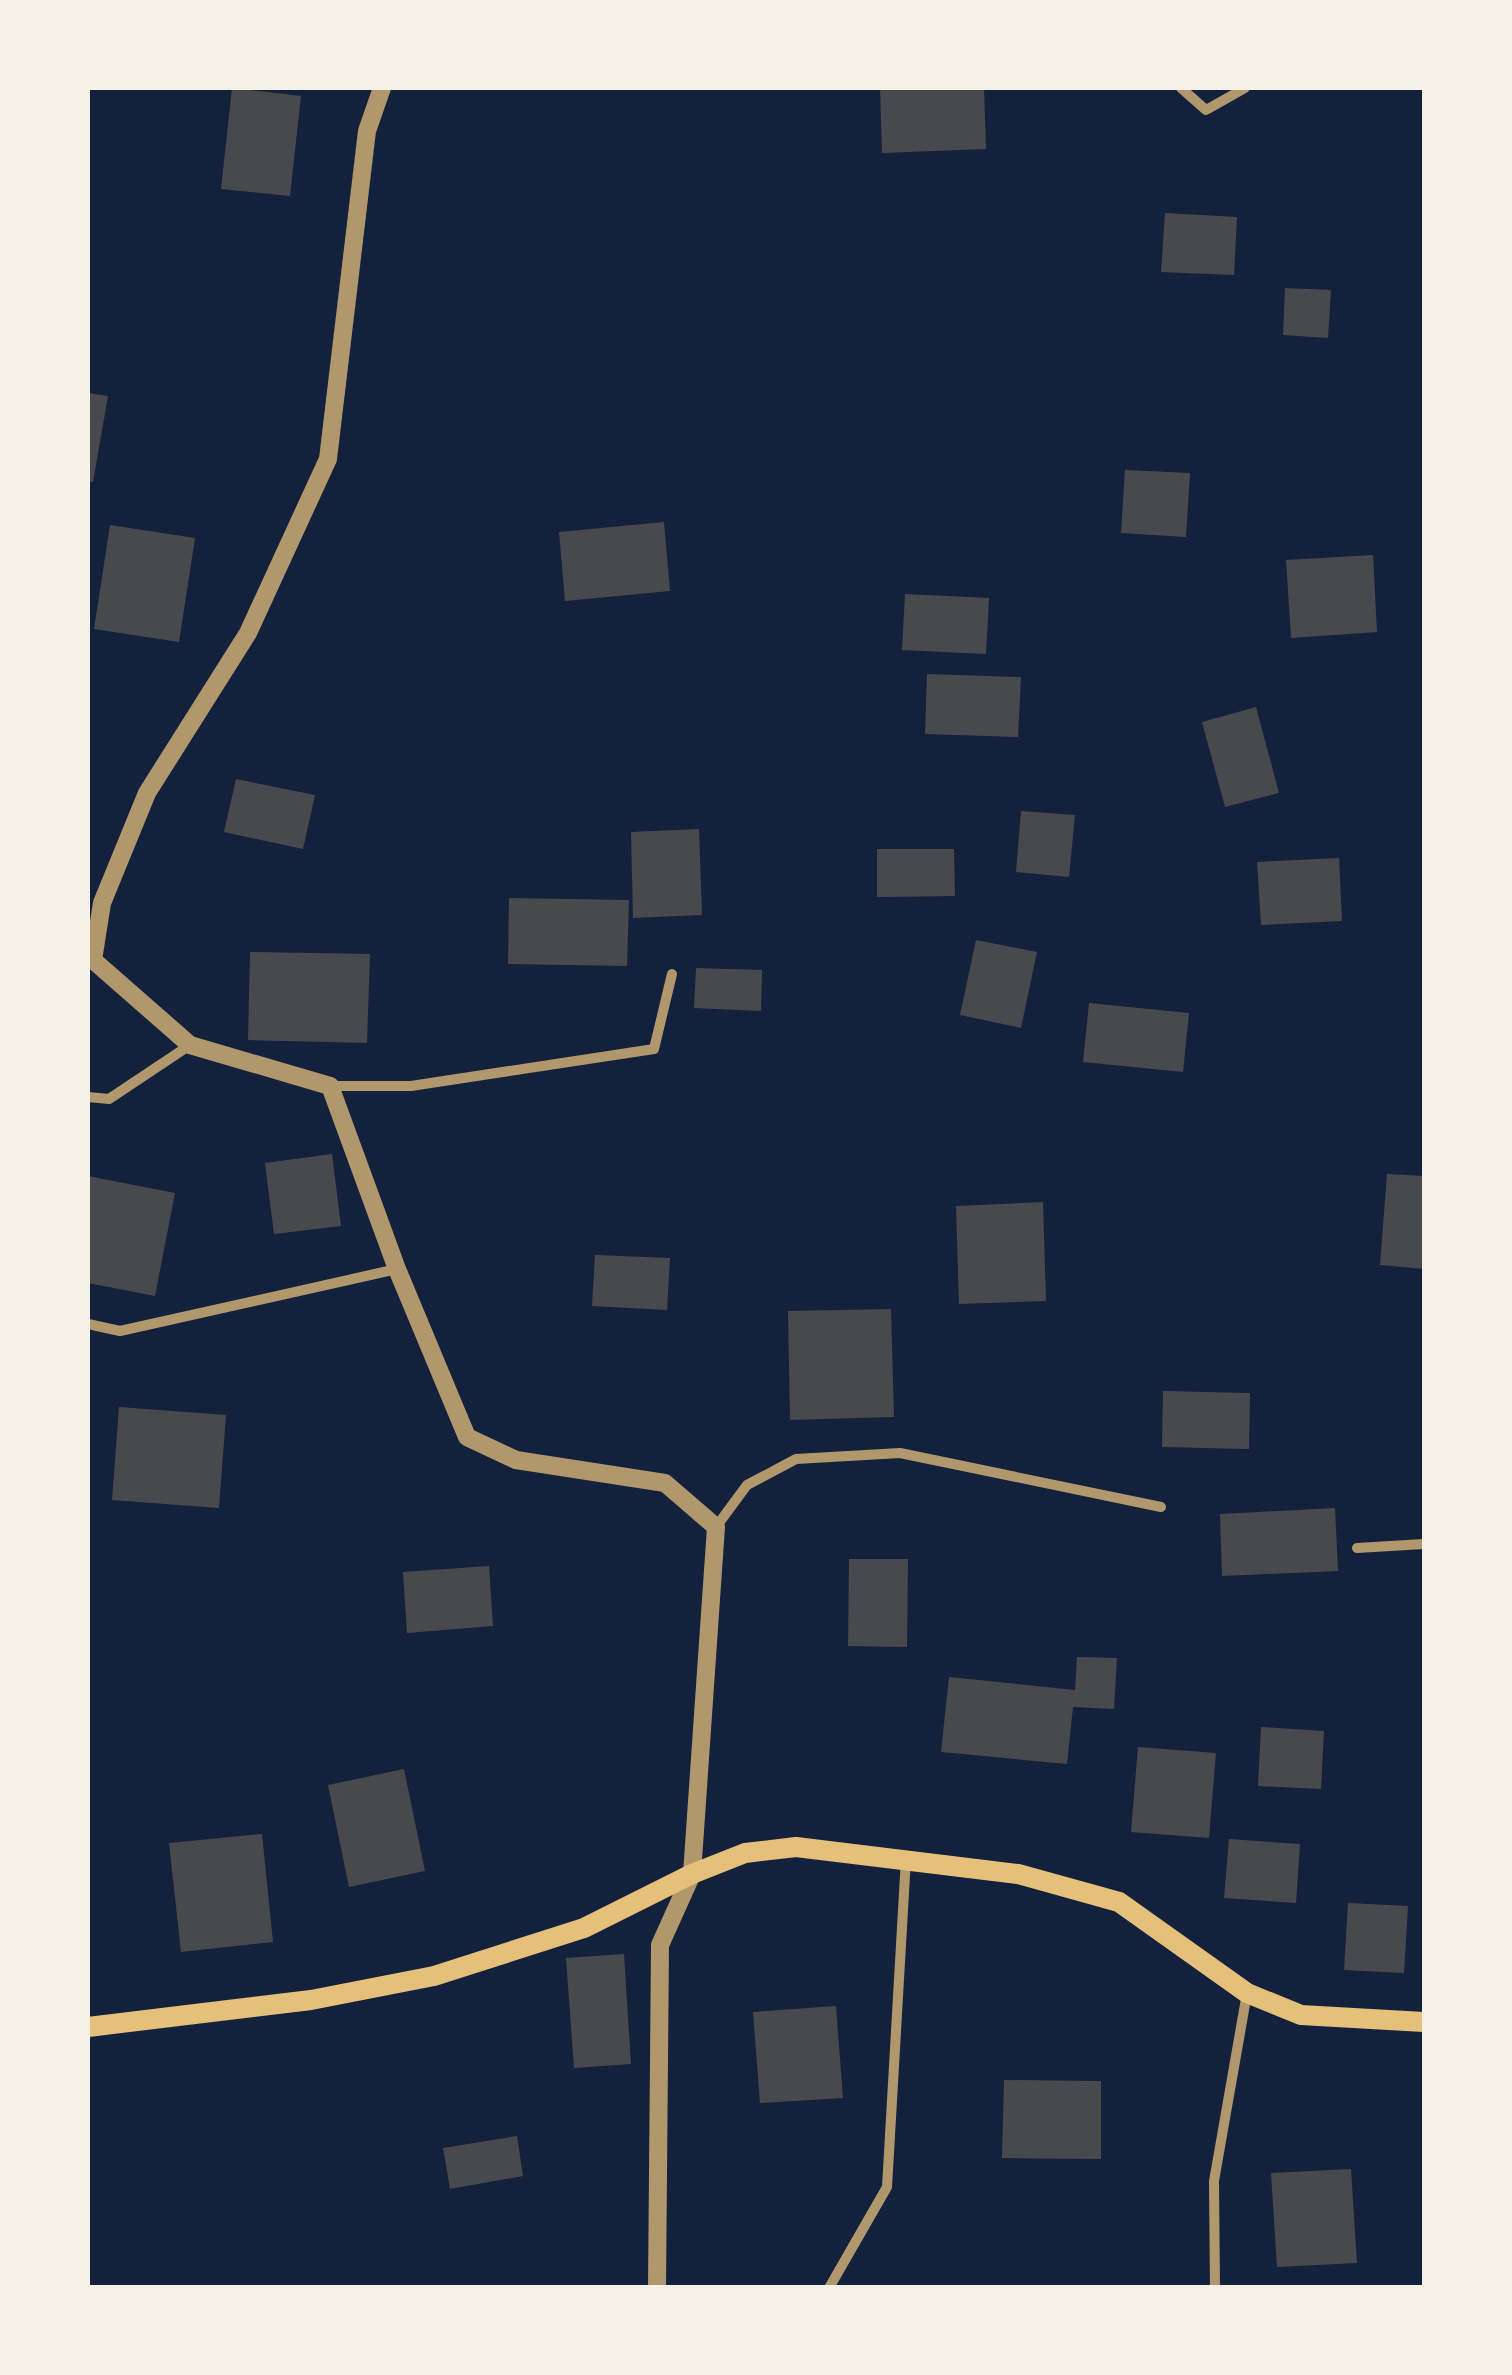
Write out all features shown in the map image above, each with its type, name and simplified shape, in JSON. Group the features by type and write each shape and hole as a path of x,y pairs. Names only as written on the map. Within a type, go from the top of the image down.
{"main road":[{"path":"88,2027 311,2000 434,1976 584,1928 692,1874 744,1854 796,1847 906,1857 1018,1874 1119,1902 1247,1993 1301,2015 1424,2022"}],"street":[{"path":"382,88 366,130 328,460 248,633 147,793 102,903 93,960 190,1046 330,1086 411,1086 654,1049 672,974"},
{"path":"1181,88 1206,110 1245,88"},
{"path":"88,1097 109,1099 190,1046"},
{"path":"330,1086 397,1269 467,1437 516,1460 666,1483 716,1527"},
{"path":"88,1324 120,1331 397,1269"},
{"path":"657,2288 660,1945 692,1874 716,1527 746,1485 796,1460 900,1453 1161,1507"},
{"path":"1357,1548 1424,1544"},
{"path":"829,2288 887,2187 906,1857"},
{"path":"1216,2288 1214,2181 1247,1993"}],"building":[{"path":"232,88 301,96 290,196 221,189"},
{"path":"880,88 984,88 986,149 882,153"},
{"path":"1165,213 1237,217 1234,275 1161,272"},
{"path":"1285,288 1331,290 1328,338 1283,335"},
{"path":"88,393 108,396 93,482 88,481"},
{"path":"1125,470 1190,473 1186,537 1121,533"},
{"path":"664,522 670,591 565,601 559,532"},
{"path":"110,525 195,538 179,642 94,629"},
{"path":"1373,555 1377,632 1291,638 1286,560"},
{"path":"905,594 989,598 986,654 902,650"},
{"path":"927,674 1021,677 1018,737 925,734"},
{"path":"1256,707 1279,793 1225,807 1202,722"},
{"path":"236,779 315,795 303,849 224,832"},
{"path":"1021,811 1075,815 1069,877 1016,872"},
{"path":"699,829 702,915 633,918 631,832"},
{"path":"877,849 954,849 955,896 877,897"},
{"path":"1339,858 1342,921 1261,925 1257,862"},
{"path":"509,898 629,900 627,966 508,964"},
{"path":"976,940 1037,952 1021,1028 960,1015"},
{"path":"250,952 370,954 367,1043 248,1040"},
{"path":"696,968 762,970 761,1011 694,1008"},
{"path":"1089,1003 1189,1013 1183,1072 1083,1062"},
{"path":"332,1154 341,1226 274,1234 265,1163"},
{"path":"1387,1174 1424,1176 1424,1269 1380,1265"},
{"path":"88,1176 175,1193 155,1296 88,1283"},
{"path":"1043,1202 1046,1301 959,1304 956,1206"},
{"path":"595,1255 670,1258 667,1310 592,1306"},
{"path":"891,1309 894,1417 790,1420 788,1311"},
{"path":"1163,1391 1250,1393 1249,1449 1162,1447"},
{"path":"119,1407 226,1415 219,1508 112,1500"},
{"path":"1335,1508 1338,1571 1222,1576 1220,1514"},
{"path":"849,1559 908,1559 907,1647 848,1646"},
{"path":"489,1566 493,1626 407,1633 403,1572"},
{"path":"1077,1657 1117,1658 1114,1709 1073,1707 1067,1764 941,1752 949,1677 1075,1690"},
{"path":"1261,1727 1324,1731 1321,1789 1258,1786"},
{"path":"1138,1747 1216,1753 1209,1838 1131,1832"},
{"path":"404,1769 425,1871 349,1887 328,1785"},
{"path":"262,1834 273,1942 181,1952 169,1843"},
{"path":"1229,1839 1300,1844 1296,1903 1224,1898"},
{"path":"1348,1903 1408,1906 1404,1973 1344,1970"},
{"path":"624,1954 631,2064 574,2068 566,1958"},
{"path":"836,2006 843,2098 760,2103 753,2012"},
{"path":"1004,2080 1101,2081 1101,2159 1002,2158"},
{"path":"517,2136 523,2176 450,2189 443,2148"},
{"path":"1351,2169 1357,2263 1277,2267 1271,2173"}]}
